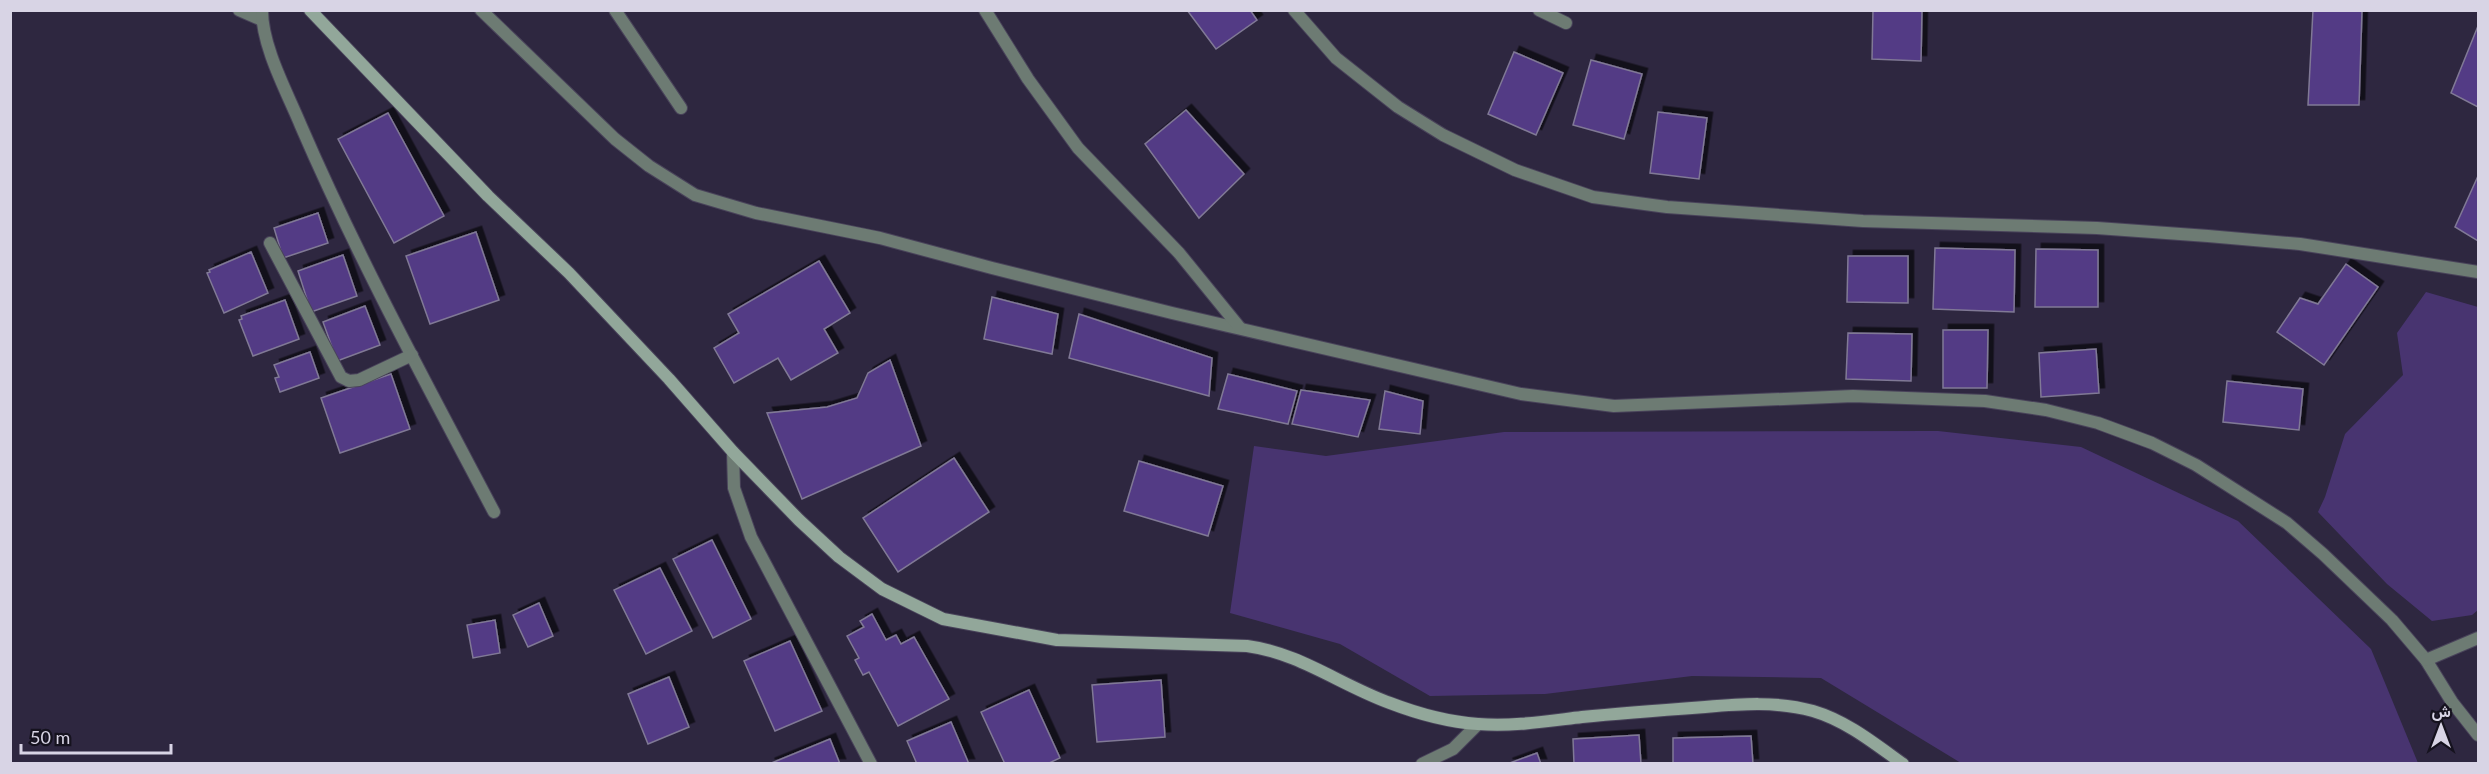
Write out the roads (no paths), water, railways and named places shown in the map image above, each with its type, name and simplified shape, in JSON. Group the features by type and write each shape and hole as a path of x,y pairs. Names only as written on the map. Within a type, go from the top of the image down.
{"street":[{"path":"238,10 262,15 273,58 324,178 412,355 494,512"},
{"path":"310,10 488,196 569,273 669,378 733,452 839,557 882,589 943,619 1057,640 1267,649 1308,663 1389,703 1440,717 1478,724 1522,724 1738,704 1782,704 1814,711 1834,719 1860,733 1903,764"},
{"path":"481,10 615,139 649,166 695,195 756,213 880,238 992,268 1521,394 1614,406 1852,396 1915,397 1995,402 2046,410 2098,423 2152,443 2196,465 2287,523 2392,620 2426,660 2452,702 2478,735"},
{"path":"615,10 681,108"},
{"path":"985,10 1028,79 1078,148 1179,253 1240,328"},
{"path":"1294,10 1336,58 1398,107 1443,135 1515,170 1593,197 1667,207 1863,221 2097,228 2208,236 2300,244 2478,272"},
{"path":"1539,10 1566,23"},
{"path":"270,243 342,376 349,381 359,381 412,355"},
{"path":"733,452 735,488 751,537 871,764"},
{"path":"2426,660 2478,638"},
{"path":"1422,764 1453,749 1478,724"}]}
